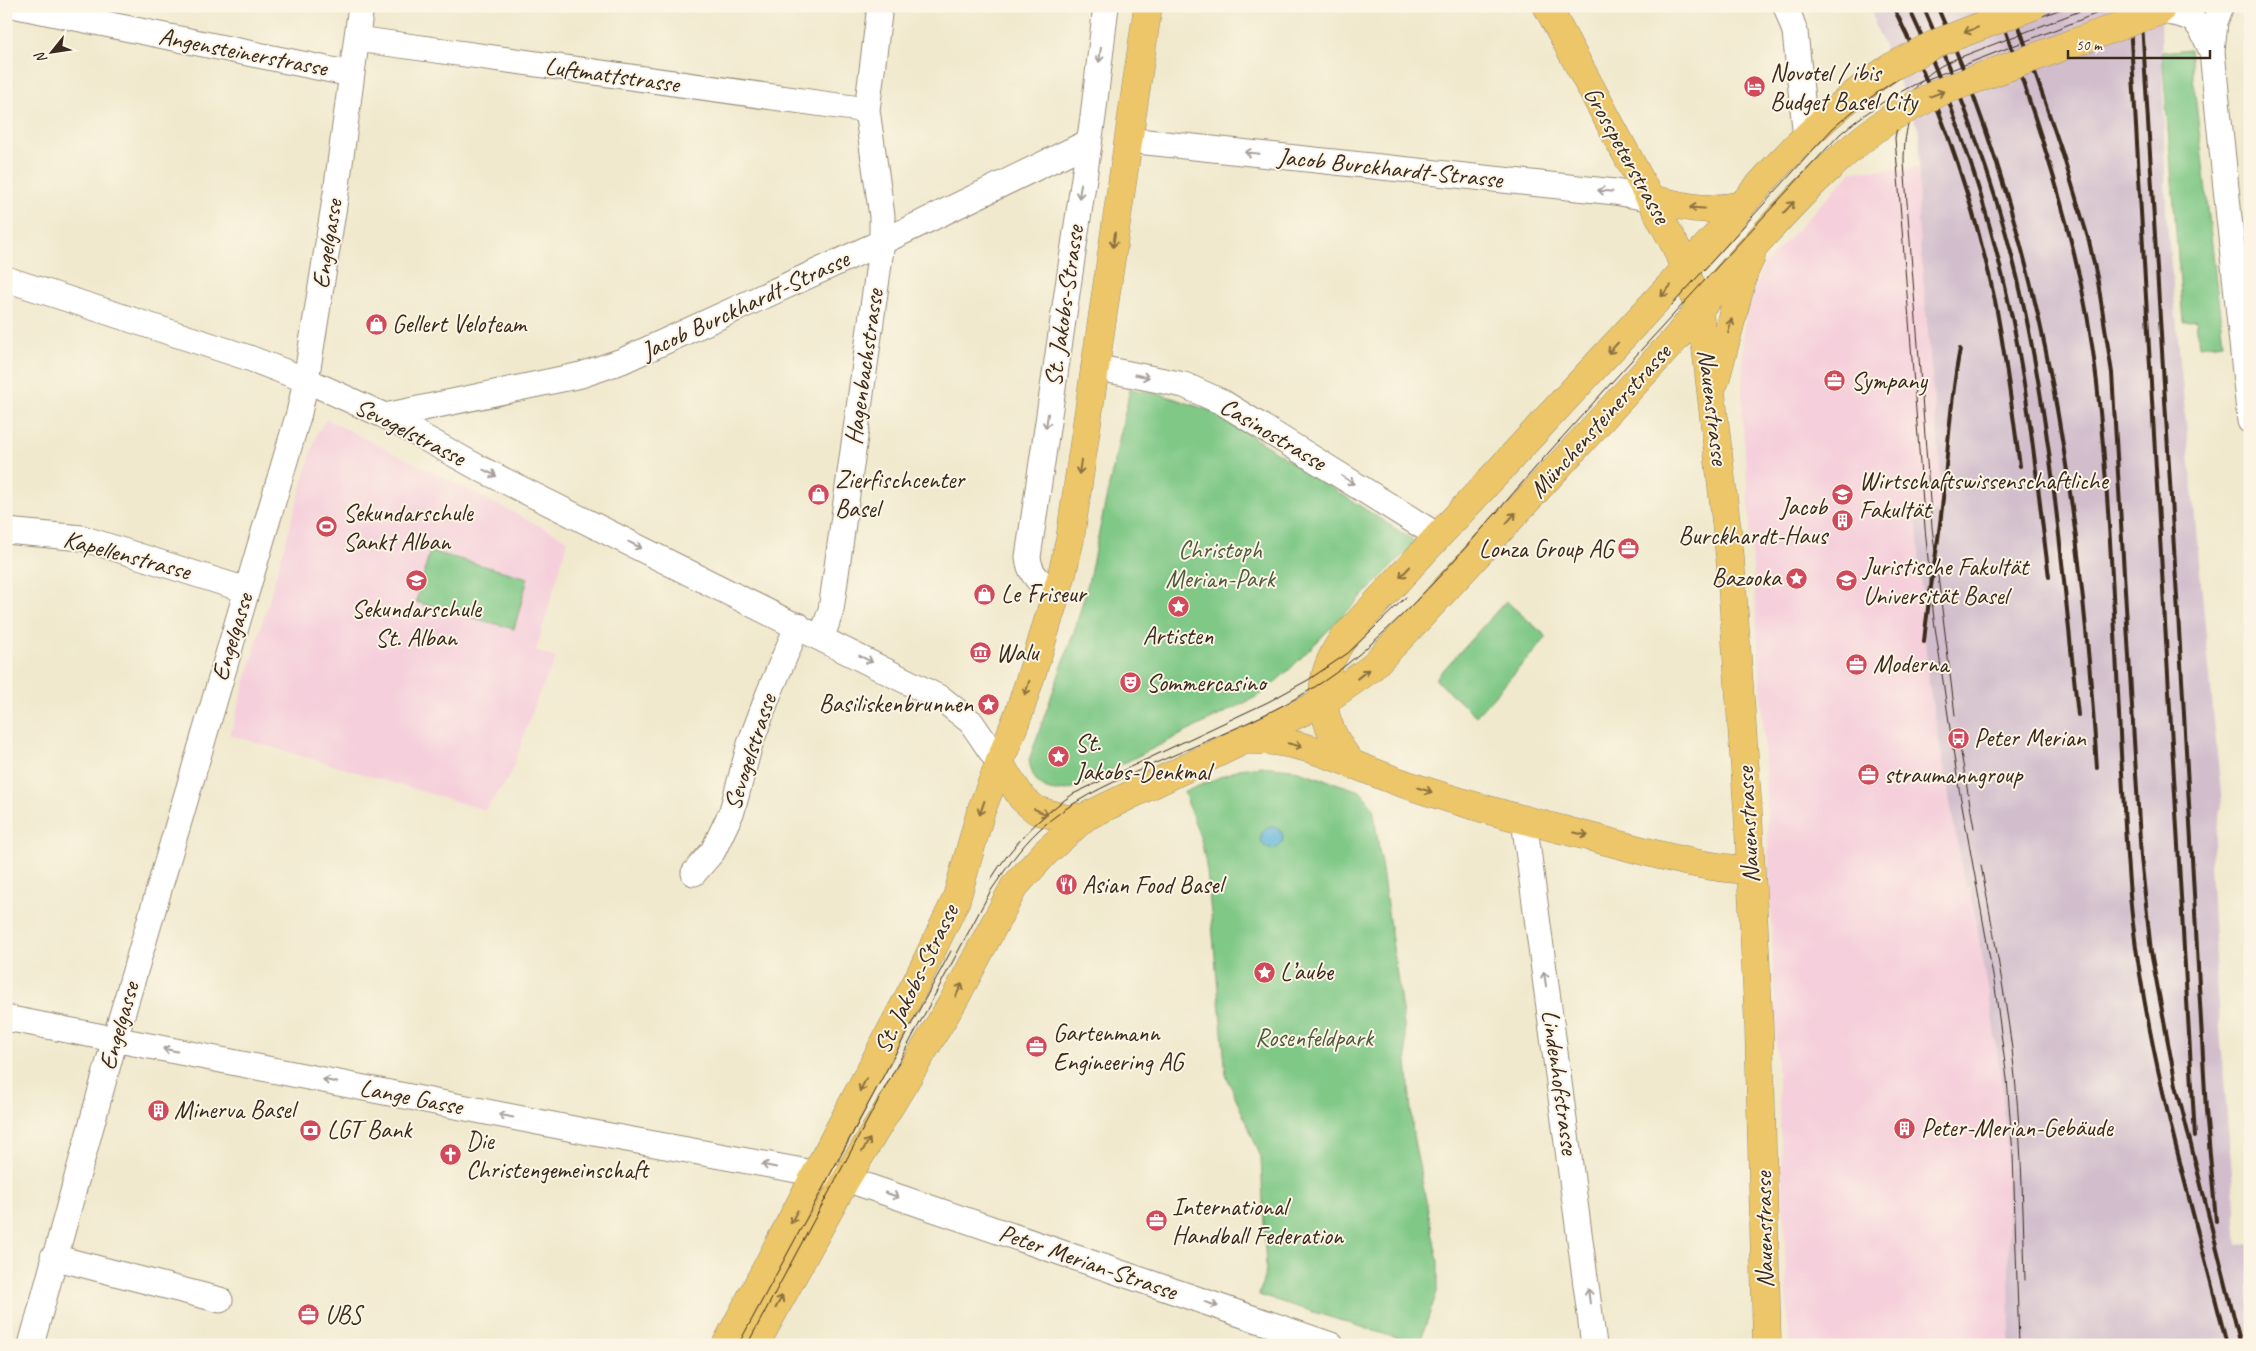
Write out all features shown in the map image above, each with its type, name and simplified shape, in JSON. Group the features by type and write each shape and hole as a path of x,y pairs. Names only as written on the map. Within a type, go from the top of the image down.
{"main road":[{"name":"St. Jakobs-Strasse","path":"726,1345 918,981 956,900 981,811 1020,710 1057,592 1070,539 1148,6"},
{"name":"Grosspeterstrasse","path":"1547,6 1652,199 1686,269 1698,308"},
{"name":"Münchensteinerstrasse","path":"1323,702 1326,669 1339,644 1686,269 1741,205 1806,138 1847,99 1891,67 1937,43 2033,6"},
{"name":"Münchensteinerstrasse","path":"1000,763 1022,798 1036,810 1066,819 1085,817 1323,702 1358,678 1387,652 1678,336 1698,308 1770,229 1835,161 1894,116 1940,92 2167,8"},
{"path":"1652,199 1694,209 1717,209 1741,205"},
{"path":"1712,390 1744,272 1756,248 1770,229"},
{"name":"Nauenstrasse","path":"1698,308 1712,390 1730,557 1751,870 1759,1028 1767,1345"},
{"path":"1323,702 1335,742 1352,765"},
{"path":"1247,740 1263,740 1289,744 1319,752 1409,786 1524,820 1707,867 1751,870"},
{"name":"St. Jakobs-Strasse","path":"755,1345 846,1179 954,1000 1014,887 1046,852 1085,817"}],"street":[{"name":"Angensteinerstrasse","path":"17,6 351,74"},
{"name":"Engelgasse","path":"31,1345 115,1039 246,590 286,460 306,380 336,193 361,6"},
{"name":"Hagenbachstrasse","path":"822,638 831,610 882,242 882,216 867,110 880,6"},
{"name":"St. Jakobs-Strasse","path":"1057,592 1036,579 1032,573 1028,557 1106,6"},
{"path":"1786,6 1795,32 1806,138"},
{"path":"2220,6 2215,22 2212,52 2247,367 2250,421"},
{"path":"2167,8 2192,18 2206,38 2212,52"},
{"name":"Luftmattstrasse","path":"357,39 867,110"},
{"name":"Jacob Burckhardt-Strasse","path":"1128,140 1615,192 1652,199"},
{"name":"Jacob Burckhardt-Strasse","path":"385,416 581,375 622,361 882,242 1087,143"},
{"name":"Sevogelstrasse","path":"6,278 249,358 306,380 385,416 479,468 798,625 942,699 972,722 1000,763"},
{"name":"Casinostrasse","path":"1094,367 1200,391 1222,402 1438,536"},
{"name":"Kapellenstrasse","path":"6,531 82,538 246,590"},
{"name":"Sevogelstrasse","path":"694,873 713,851 732,811 750,744 798,625"},
{"name":"Lindenhofstrasse","path":"1524,820 1594,1345"},
{"name":"Lange Gasse","path":"6,1018 594,1133 846,1179"},
{"name":"Peter Merian-Strasse","path":"846,1179 1331,1345"},
{"path":"54,1257 220,1300"}],"shaded area":[{"path":"1870,6 2151,6 2161,19 2166,211 2222,805 2210,865 2217,994 2238,1245 2250,1244 2250,1345 2010,1345 2007,1147 2002,1087 1989,995 1970,887 1965,887 1928,680 1916,514 1944,511 1918,222 1920,133 1876,27"},
{"path":"1919,168 1918,222 1944,511 1916,515 1928,680 1965,887 1970,887 1989,995 2002,1087 2007,1147 2010,1345 1789,1345 1762,699 1742,412 1743,333 1750,301 1763,266 1852,171"},
{"name":"Sekundarschule St. Alban","path":"326,419 568,540 536,651 556,658 538,696 510,776 485,810 230,735 317,433"}],"green space":[{"path":"2190,49 2223,343 2199,346 2196,320 2183,322 2162,52"},
{"name":"Christoph Merian-Park","path":"1130,389 1160,394 1214,412 1416,542 1291,668 1260,695 1076,787 1067,790 1051,790 1044,788 1034,777 1029,760 1076,626 1088,583"},
{"path":"430,551 528,578 514,629 416,602"},
{"path":"1506,601 1547,637 1476,716 1435,679"},
{"name":"Rosenfeldpark","path":"1260,766 1292,769 1360,791 1373,807 1404,1025 1413,1135 1438,1261 1438,1289 1419,1345 1259,1295 1266,1270 1261,1157 1226,1075 1207,871 1202,843 1184,792 1239,769"}],"water":[{"path":"1272,827 1280,830 1283,838 1280,846 1272,849 1264,846 1261,838 1264,830"}],"tram line":[{"path":"1672,305 1833,128 1865,101 1900,78 1941,57 2069,6"},
{"path":"2019,1345 2013,1154 2007,1079 1995,987 1958,783 1934,620 1925,528 1895,138 1907,101 1913,91 1930,73 1953,60 2093,6"},
{"path":"747,1345 990,892 1013,859 1033,836 1051,819 1101,789 1247,723 1299,696 1346,665 1374,641 1401,616 1452,562 1586,411 1840,134 1859,119 1878,105 1920,82 2116,6"},
{"path":"1940,77 1922,95 1911,115 1904,150 1904,163 1932,527 1955,715"},
{"path":"991,879 1008,854 1028,832 1049,812 1073,794 1268,702 1308,680 1348,653 1406,597"},
{"path":"1960,747 1974,828"},
{"path":"1981,865 2012,1049 2018,1107 2025,1280"},
{"path":"738,1345 951,951"}],"railway":[{"path":"1893,6 1910,41 1940,114 1976,225 1999,322 2020,466"},
{"path":"1908,6 1941,83 1970,161 2004,281 2024,385 2049,577"},
{"path":"1923,6 1954,80 1994,192 2024,307 2043,408 2050,459 2078,715"},
{"path":"1937,6 1974,98 2006,191 2031,285 2052,380 2068,475 2080,571 2090,669 2097,768"},
{"path":"1997,6 2044,145 2071,239 2082,287 2097,383 2102,431 2112,578 2126,849 2140,977 2173,1136 2227,1345"},
{"path":"2012,6 2063,155 2089,241 2098,282 2112,373 2141,857 2151,952 2176,1085 2241,1345"},
{"path":"2129,6 2195,1137"},
{"path":"2141,6 2206,1111 2216,1221"},
{"path":"1924,642 1941,516 1953,390 1960,349"}],"place":[{"name":"Novotel / ibis Budget Basel City","path":"1754,87"},
{"name":"Gellert Veloteam","path":"376,324"},
{"name":"Sympany","path":"1835,381"},
{"name":"Zierfischcenter Basel","path":"819,494"},
{"name":"Wirtschaftswissenschaftliche Fakultät","path":"1843,495"},
{"name":"Jacob Burckhardt-Haus","path":"1843,521"},
{"name":"Sekundarschule Sankt Alban","path":"327,527"},
{"name":"Lonza Group AG","path":"1629,549"},
{"name":"Bazooka","path":"1797,578"},
{"name":"Sekundarschule St. Alban","path":"416,580"},
{"name":"Juristische Fakultät Universität Basel","path":"1847,581"},
{"name":"Le Friseur","path":"985,594"},
{"name":"Artisten","path":"1178,607"},
{"name":"Walu","path":"980,653"},
{"name":"Moderna","path":"1857,664"},
{"name":"Sommercasino","path":"1130,683"},
{"name":"Basiliskenbrunnen","path":"989,704"},
{"name":"Peter Merian","path":"1958,738"},
{"name":"St. Jakobs-Denkmal","path":"1059,757"},
{"name":"straumanngroup","path":"1868,775"},
{"name":"Asian Food Basel","path":"1066,885"},
{"name":"L’aube","path":"1264,972"},
{"name":"Gartenmann Engineering AG","path":"1037,1047"},
{"name":"Minerva Basel","path":"158,1110"},
{"name":"Peter-Merian-Gebäude","path":"1905,1128"},
{"name":"LGT Bank","path":"311,1130"},
{"name":"Die Christengemeinschaft","path":"450,1155"},
{"name":"International Handball Federation","path":"1156,1221"},
{"name":"UBS","path":"309,1315"}]}
